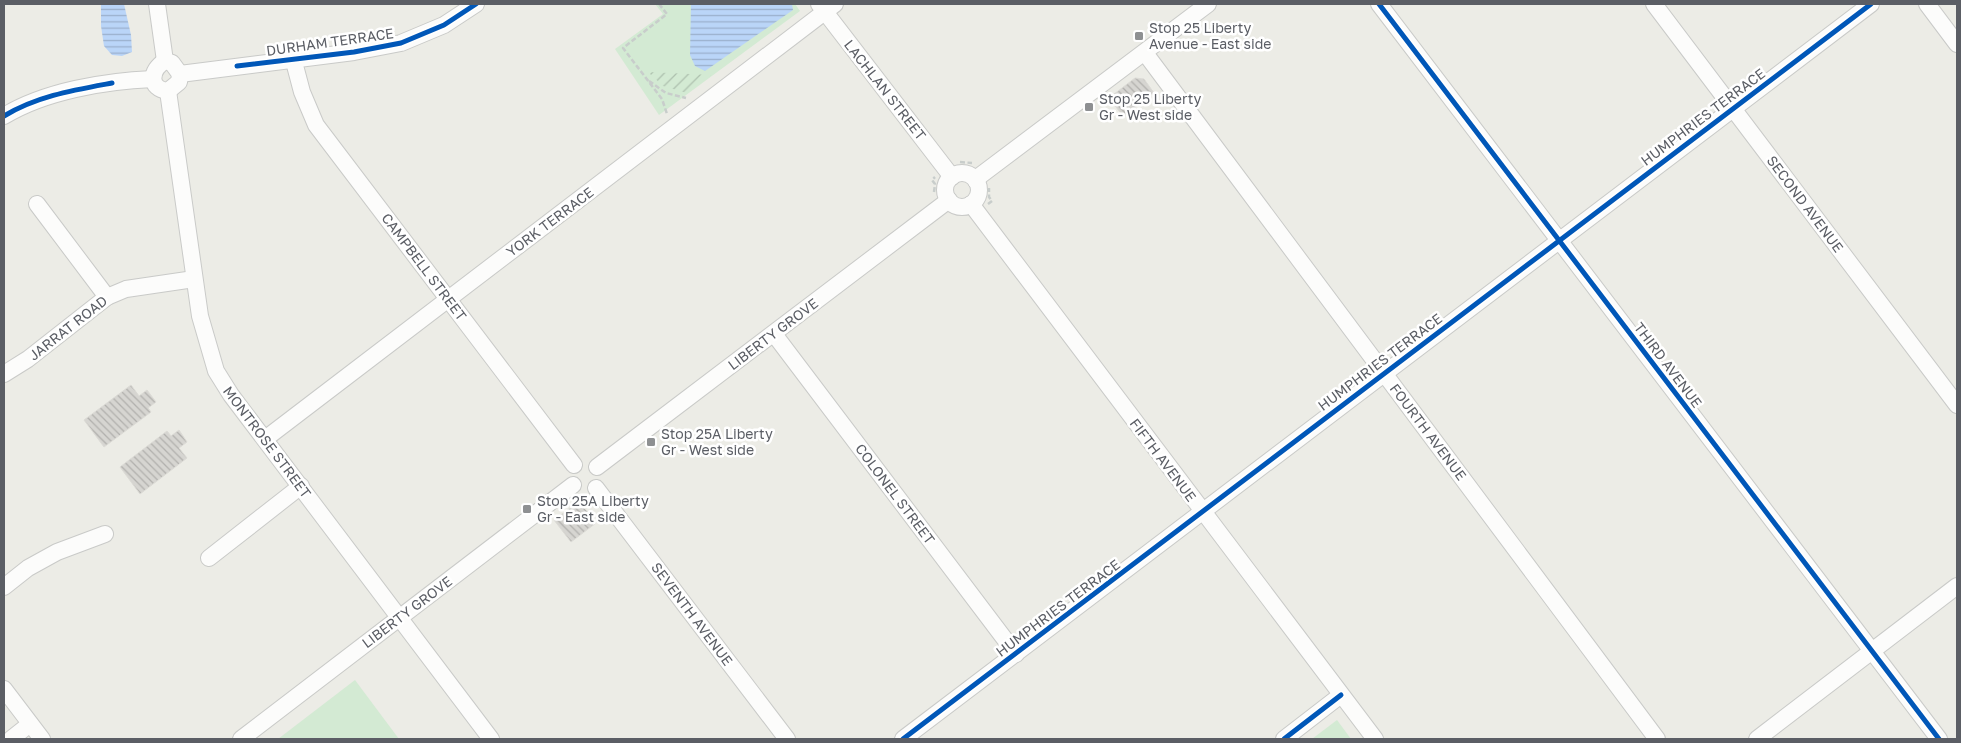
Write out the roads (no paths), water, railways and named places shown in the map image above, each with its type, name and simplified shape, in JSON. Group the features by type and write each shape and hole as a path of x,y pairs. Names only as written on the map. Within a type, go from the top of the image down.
{"street":[{"path":"156,4 165,61"},
{"name":"DURHAM TERRACE","path":"180,74 293,58 354,52 402,43 444,25 476,4"},
{"path":"976,181 989,169 1208,4"},
{"name":"THIRD AVENUE","path":"1379,4 1939,739"},
{"name":"SECOND AVENUE","path":"1654,4 1957,405"},
{"name":"HUMPHRIES TERRACE","path":"903,739 1871,4"},
{"path":"1927,4 1957,44"},
{"name":"LACHLAN STREET","path":"826,6 952,177"},
{"name":"YORK TERRACE","path":"264,439 826,6"},
{"name":"FOURTH AVENUE","path":"1145,53 1657,739"},
{"name":"CAMPBELL STREET","path":"293,58 302,92 316,125 574,465"},
{"path":"165,61 172,63 180,74 179,82 168,91 156,86 153,79 154,72 165,61"},
{"path":"4,116 20,106 52,94 112,83 153,79"},
{"name":"MONTROSE STREET","path":"168,91 200,316 216,371 231,395 492,739"},
{"path":"965,174 976,181 978,194 971,204 962,207 952,204 948,200 945,188 952,177 965,174"},
{"name":"LIBERTY GROVE","path":"597,466 774,334 948,200"},
{"path":"37,204 107,297"},
{"name":"FIFTH AVENUE","path":"971,204 1375,739"},
{"name":"JARRAT ROAD","path":"4,374 28,360 107,297 126,289 194,279"},
{"name":"COLONEL STREET","path":"774,334 1016,654"},
{"path":"581,462 590,462 597,466 599,483 596,488 580,490 573,485 570,478 574,465 581,462"},
{"name":"LIBERTY GROVE","path":"241,739 573,485"},
{"path":"209,558 301,486"},
{"name":"SEVENTH AVENUE","path":"596,488 787,739"},
{"path":"4,587 28,568 57,552 105,534"},
{"path":"1757,739 1957,586"},
{"path":"4,690 42,739"},
{"path":"1284,739 1341,695"},
{"path":"11,739 30,724"}],"water":[{"path":"101,4 124,4 131,35 132,52 122,56 112,55 104,46 101,26"},
{"path":"691,4 792,4 793,10 705,71 695,66 690,55"}],"place":[{"name":"Stop 25 Liberty Avenue - East side","path":"1139,36"},
{"name":"Stop 25 Liberty Gr - West side","path":"1089,107"},
{"name":"Stop 25A Liberty Gr - West side","path":"651,442"},
{"name":"Stop 25A Liberty Gr - East side","path":"527,509"}]}
